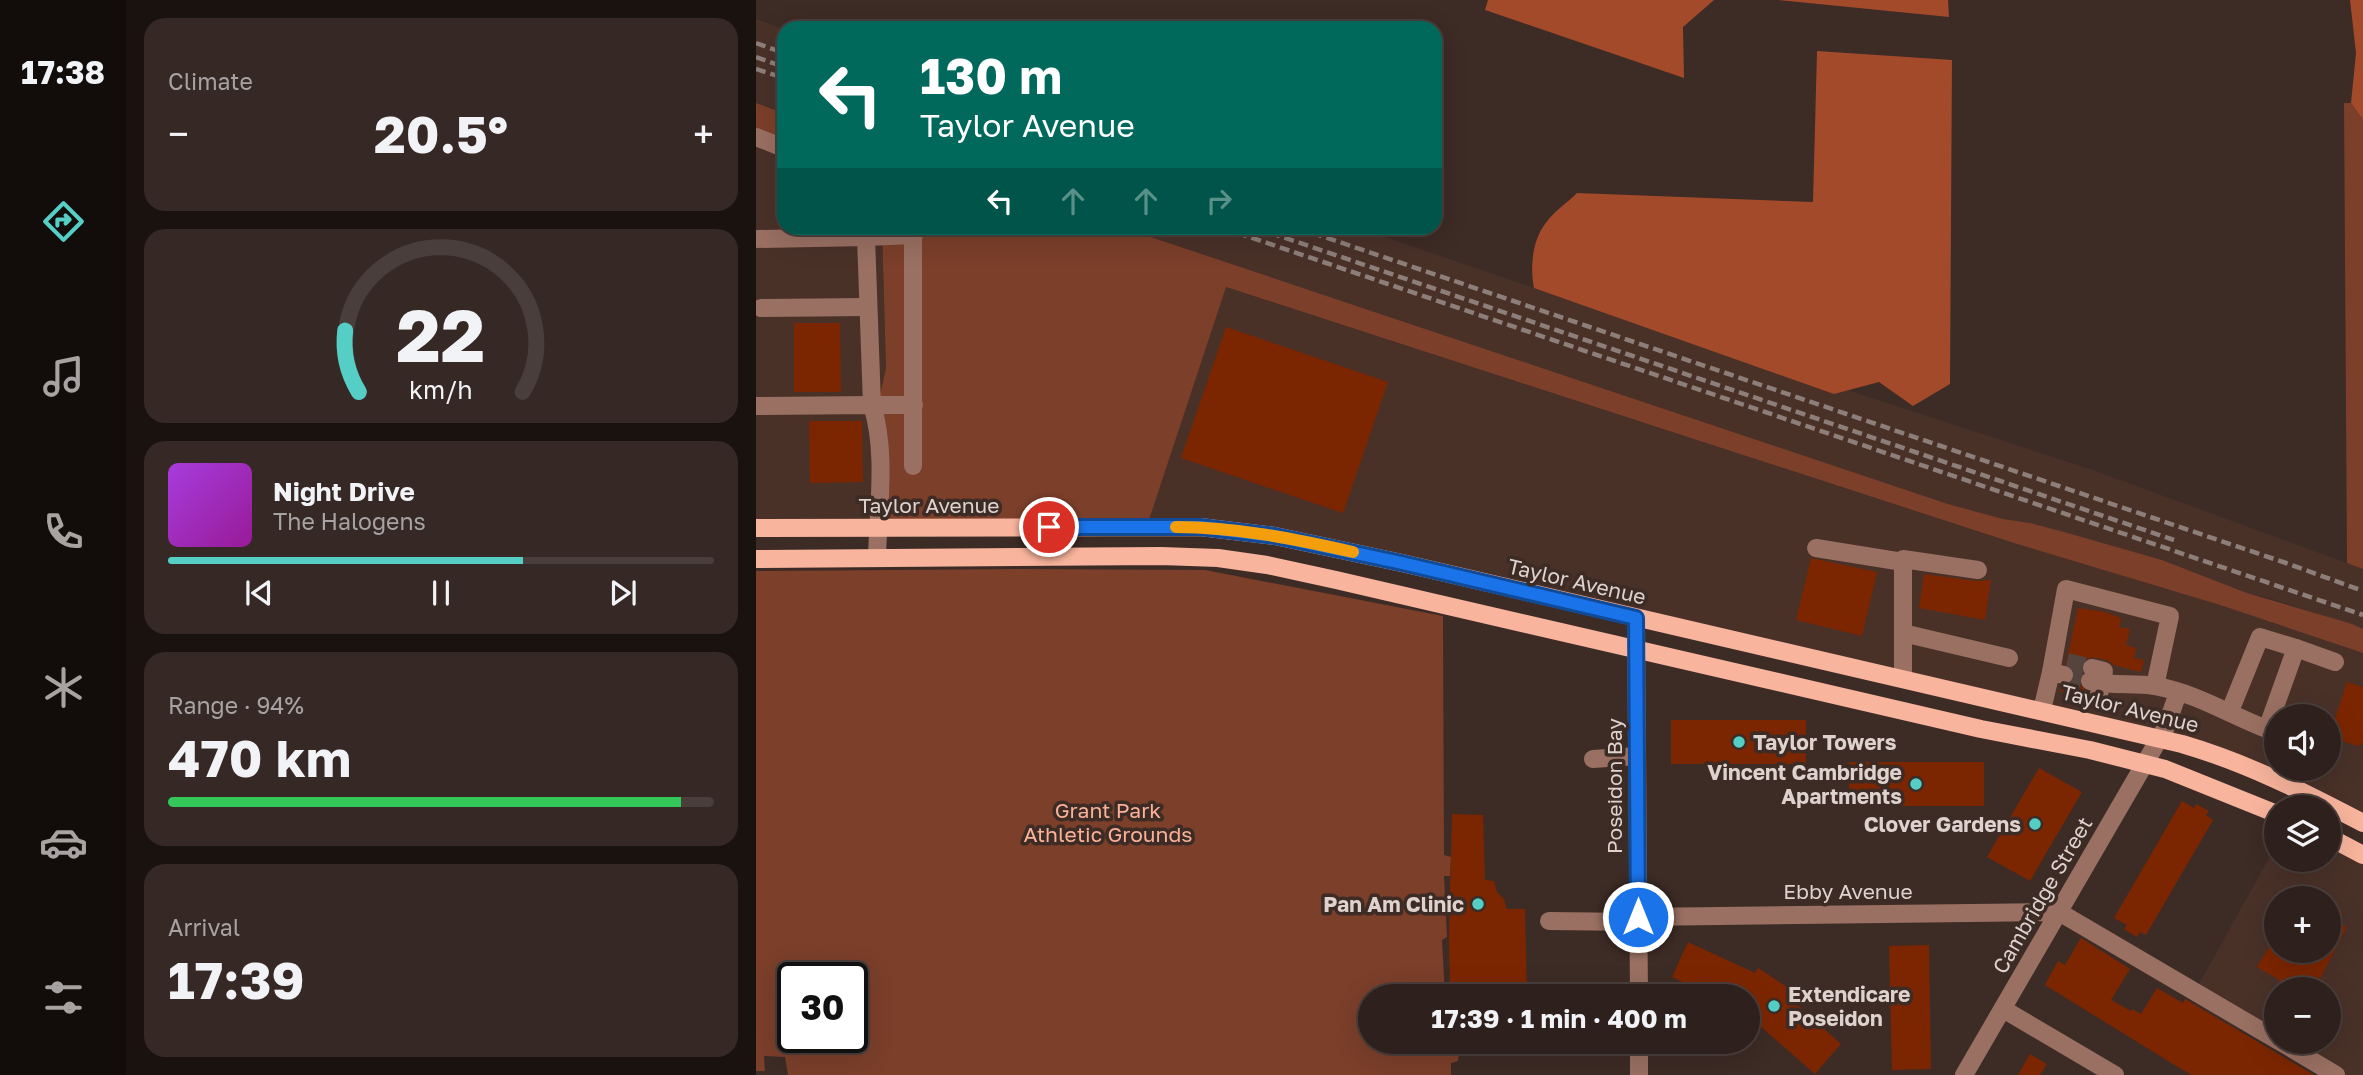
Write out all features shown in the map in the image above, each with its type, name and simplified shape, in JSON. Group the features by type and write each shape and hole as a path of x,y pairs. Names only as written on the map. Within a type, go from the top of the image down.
{"main road":[{"name":"Taylor Avenue","path":"756,528 1169,526 1250,532 1402,563 2042,710 2160,738 2264,768"},
{"path":"756,559 1102,555 1217,558 1267,565 1981,729 2090,750 2189,778 2264,809"},
{"name":"Taylor Avenue","path":"2300,781 2363,823"},
{"path":"2341,843 2363,855"}],"street":[{"path":"756,137 777,145"},
{"path":"756,239 882,235"},
{"path":"913,235 913,466"},
{"path":"866,237 872,405 878,425 880,514 877,558"},
{"path":"761,308 868,307"},
{"path":"756,406 914,405"},
{"path":"1816,548 1903,562"},
{"path":"1903,678 1903,559 1978,570"},
{"path":"2042,710 2057,673 2066,589 2170,616 2155,686"},
{"name":"Poseidon Bay","path":"1636,618 1639,984"},
{"path":"1903,633 2009,658"},
{"path":"2230,711 2260,637 2335,662"},
{"path":"2280,704 2296,648"},
{"path":"2093,681 2155,686 2230,711 2264,727"},
{"name":"Cambridge Street","path":"1965,1075 2160,738 2178,693"},
{"path":"1592,759 1637,756"},
{"path":"2059,912 2264,1033"},
{"name":"Ebby Avenue","path":"1549,921 2059,912"},
{"path":"2003,1009 2094,1070 2115,1075"},
{"path":"1639,1054 1639,1075"},
{"path":"2300,1054 2336,1075"}],"shaded area":[{"path":"1488,0 1714,0 1683,27 1684,78 1485,10"},
{"path":"1778,0 1948,0 1949,17"},
{"path":"2350,0 2363,0 2363,120 2351,103 2356,53"},
{"path":"756,19 777,26 777,110 756,103"},
{"path":"1817,51 1952,60 1950,384 1913,406 1879,382 1834,394 1534,288 1533,255 1537,238 1552,216 1577,193 1813,202"},
{"path":"756,131 777,139 777,235 882,235 886,368 878,404 877,528 756,528"},
{"path":"1145,235 1379,235 2093,470 2363,569 2363,629 2247,593 2162,560 2030,523 2003,519 1948,504"},
{"path":"1225,287 2014,543 2220,605 2363,653 2363,823 2341,812 2341,795 2306,795 2278,781 2341,781 2341,704 2264,704 2264,774 2250,767 1402,563 1147,526"},
{"path":"2341,844 2363,858 2363,1075 2336,1075 2301,1054 2341,1054 2341,977 2264,977 2264,1032 2195,991 2264,867 2264,872 2341,872"}],"green space":[{"path":"756,103 777,110 777,139 756,131"},
{"path":"2344,103 2351,103 2363,120 2363,569 2347,563"},
{"path":"882,235 1145,235 1948,504 2003,519 2030,523 2162,560 2247,593 2352,624 2363,629 2363,653 2220,605 2014,543 1226,287 1147,526 877,528 878,404 886,368"},
{"name":"Grant Park Athletic Grounds","path":"1205,570 1443,616 1444,855 1451,857 1450,876 1444,876 1447,937 1442,940 1444,984 1358,984 1358,1054 1459,1054 1458,1061 1451,1063 1451,1075 788,1075 785,1057 764,1056 765,1071 756,1071 756,571"}],"building":[{"path":"794,323 840,323 841,392 794,392"},
{"path":"1226,327 1388,382 1343,513 1181,458"},
{"path":"809,421 862,421 863,482 810,483"},
{"path":"1811,558 1877,572 1862,636 1796,620"},
{"path":"1924,574 1976,581 1991,580 1985,620 1919,608"},
{"path":"2078,608 2105,612 2121,618 2119,627 2130,629 2126,645 2136,648 2134,658 2144,660 2141,672 2090,657 2081,665 2079,680 2087,692 2086,697 2060,691 2061,686 2072,683 2075,677 2072,667 2066,664"},
{"path":"2347,682 2363,687 2363,743 2358,746 2341,741 2340,704"},
{"name":"Taylor Towers","path":"1671,720 1806,720 1806,764 1671,764"},
{"name":"Vincent Cambridge Apartments","path":"1849,762 1984,762 1984,806 1849,806"},
{"name":"Clover Gardens","path":"2039,768 2082,792 2030,881 1987,857"},
{"path":"2182,801 2194,808 2196,804 2209,811 2206,815 2213,820 2146,935 2140,932 2137,937 2124,929 2127,925 2114,918"},
{"name":"Pan Am Clinic","path":"1452,814 1483,815 1485,880 1494,881 1507,909 1525,909 1527,984 1450,984"},
{"path":"2341,923 2347,927 2341,939"},
{"path":"2081,938 2130,969 2111,1000 2141,1014 2157,988 2183,1003 2185,999 2264,1046 2264,1054 2278,1054 2314,1075 2192,1075 2045,985 2058,961 2065,965"},
{"name":"Extendicare Poseidon","path":"1688,942 1755,973 1758,968 1790,989 1786,995 1841,1044 1815,1074 1760,1026 1760,984 1686,984 1672,977"},
{"path":"1929,945 1931,1069 1892,1070 1889,946"},
{"path":"2264,955 2264,963 2328,963 2321,977 2274,977 2257,967"},
{"path":"2030,1054 2047,1064 2040,1075 2018,1075"}],"tunnel":[{"path":"2067,662 2092,668"},
{"path":"2064,675 2090,681"}],"railway":[{"path":"756,43 777,50"},
{"path":"756,57 777,64"},
{"path":"756,69 777,76"},
{"path":"1244,235 2363,615"},
{"path":"1277,235 2174,540"},
{"path":"1319,235 2363,591"}],"slow traffic":[{"path":"1176,527 1222,529 1275,536 1353,552"}],"place":[{"name":"Taylor Towers","path":"1739,742"},
{"name":"Vincent Cambridge Apartments","path":"1916,784"},
{"name":"Clover Gardens","path":"2035,824"},
{"name":"Pan Am Clinic","path":"1478,904"},
{"name":"Extendicare Poseidon","path":"1774,1006"}],"route":[{"path":"1049,527 1164,526 1250,532 1402,563 1636,618 1638,917"}]}
